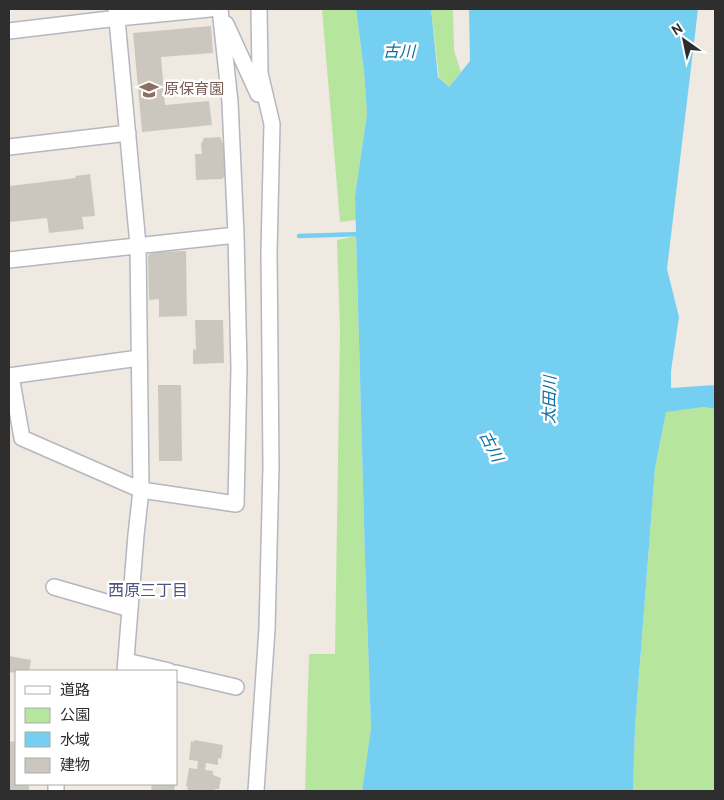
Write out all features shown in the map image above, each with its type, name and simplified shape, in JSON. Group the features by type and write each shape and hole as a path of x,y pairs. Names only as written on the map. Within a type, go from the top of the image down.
{"street":[{"path":"9,31 117,13 210,9"},
{"path":"221,9 226,25 272,124"},
{"path":"139,358 10,376 22,438 141,490 236,504 239,368 236,235 230,102 221,9"},
{"path":"256,791 266,629 271,467 270,252 272,124 260,73 259,9"},
{"path":"117,13 138,245 141,490 125,666 160,670"},
{"path":"9,147 128,133"},
{"path":"9,260 236,235"},
{"path":"54,587 130,609"},
{"path":"178,673 236,687"}],"green space":[{"path":"322,9 356,9 364,71 367,114 355,196 356,220 340,222"},
{"path":"431,9 453,9 454,50 461,72 449,87 439,77"},
{"path":"356,236 371,728 362,791 305,791 309,654 335,654 340,331 337,240"},
{"path":"704,407 715,409 715,791 633,791 635,727 655,468 666,411"}],"water":[{"path":"356,9 431,9 438,77 449,87 470,61 469,9 698,9 667,269 679,317 671,371 671,388 715,385 715,409 704,407 666,412 655,468 635,727 633,791 362,791 371,728 355,196 367,114"}],"building":[{"path":"211,26 213,53 161,57 165,105 209,101 212,125 142,132 133,33"},
{"path":"220,137 224,146 225,176 222,179 196,180 195,154 202,154 201,144 204,138"},
{"path":"90,174 95,216 82,217 84,229 49,233 47,218 9,222 9,186 76,178 75,176"},
{"path":"186,251 187,316 159,317 159,299 149,300 148,256 153,252"},
{"path":"195,320 223,320 224,363 193,364 193,349 196,350"},
{"path":"158,385 181,385 182,461 159,461"},
{"path":"9,656 31,660 29,670 9,672"},
{"path":"194,740 223,745 221,759 218,758 218,765 206,763 205,770 213,771 213,775 221,778 219,789 215,789 215,791 187,791 189,768 197,769 198,761 189,760 191,741 194,742"},
{"path":"15,741 15,785 28,785 30,791 9,791 9,742"},
{"path":"152,785 175,785 174,791 151,791"}],"waterway":[{"path":"299,236 362,234"}],"place":[{"name":"原保育園","path":"149,90"}],"district":[{"name":"西原三丁目","path":"148,592"}],"water label":[{"name":"古川","path":"399,53"},
{"name":"太田川","path":"551,400"},
{"name":"古川","path":"490,447"}]}
